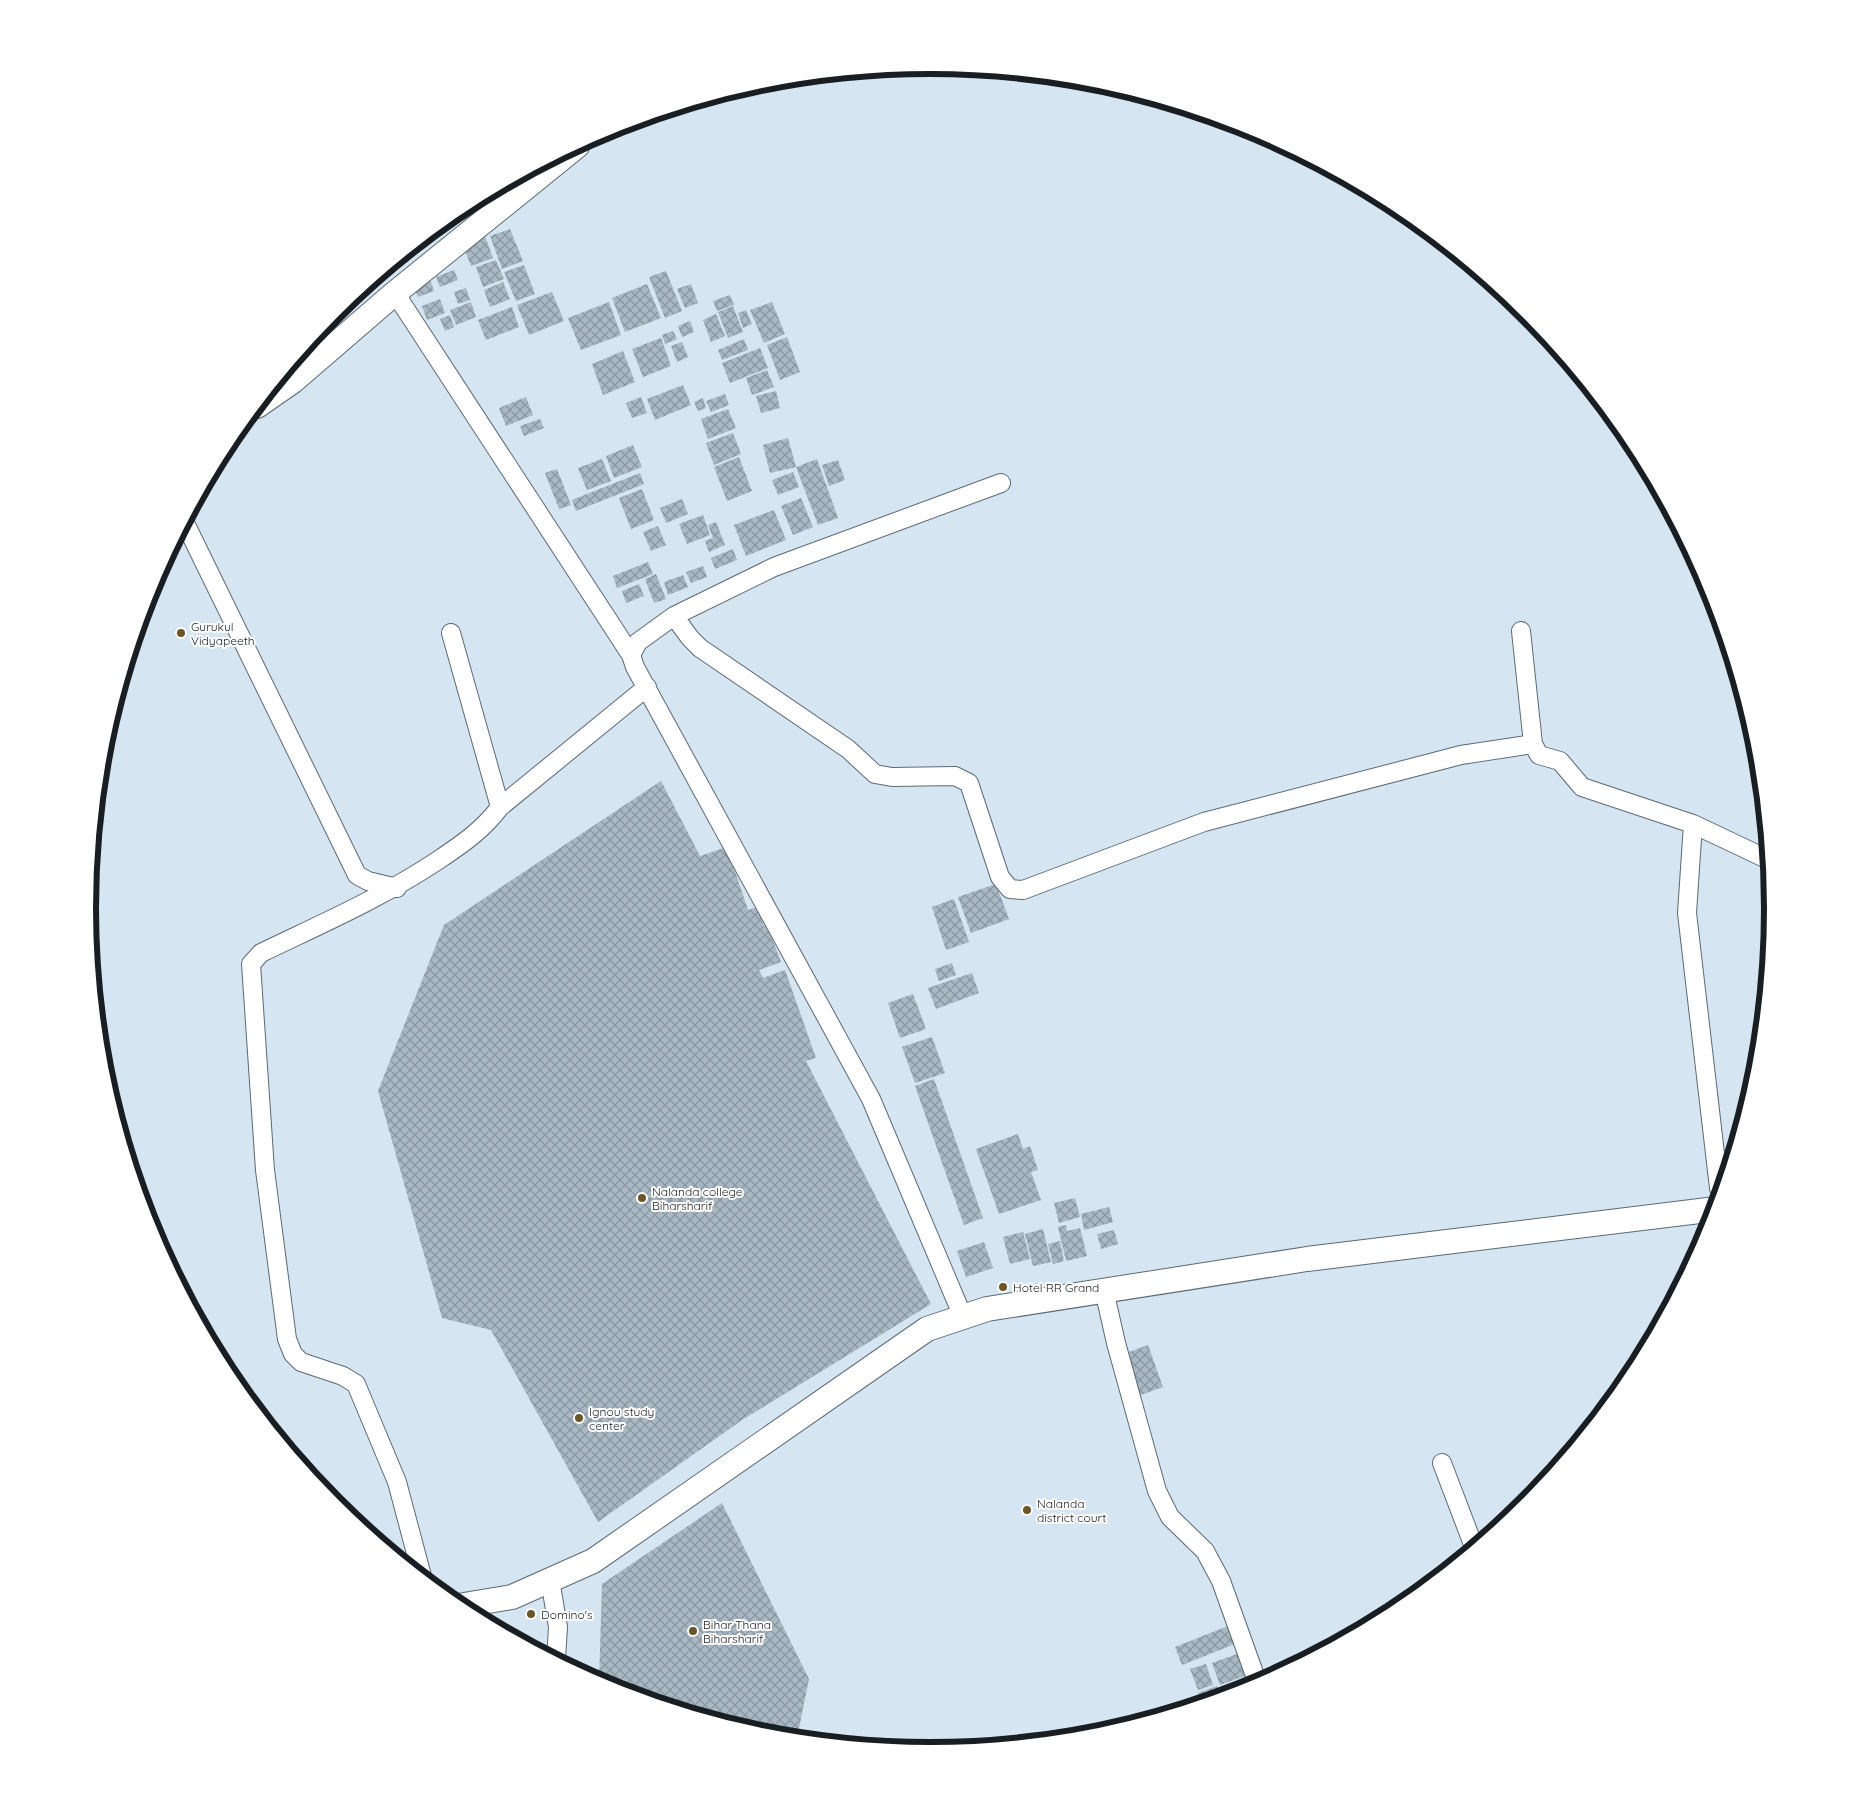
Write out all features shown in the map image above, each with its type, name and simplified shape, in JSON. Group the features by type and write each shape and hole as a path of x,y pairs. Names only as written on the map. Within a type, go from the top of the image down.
{"main road":[{"path":"273,395 293,381 395,292 555,164"},
{"path":"470,1604 512,1597 593,1561 928,1329 987,1309 1308,1259 1707,1210"}],"street":[{"path":"395,292 631,655 635,667 871,1099 963,1317"},
{"path":"631,655 638,642 674,616 774,567 1001,483"},
{"path":"188,528 357,875 368,881 397,888"},
{"path":"674,616 700,648 848,749 875,774 892,777 955,776 969,783 1000,877 1010,889 1023,890 1204,822 1461,755 1533,744"},
{"path":"1521,631 1533,744 1539,755 1560,761 1582,787 1693,824 1763,857"},
{"path":"451,633 500,807"},
{"path":"420,1567 397,1482 356,1384 343,1376 301,1362 293,1354 287,1339 266,1170 250,964 260,953 397,888 473,836 490,821 500,807 647,687"},
{"path":"1693,824 1687,913 1718,1181"},
{"path":"1104,1290 1116,1344 1157,1491 1170,1517 1205,1551 1221,1581 1255,1677"},
{"path":"1442,1463 1472,1542"},
{"path":"550,1580 558,1627 556,1653"}],"building":[{"path":"510,229 523,261 502,269 490,236"},
{"path":"485,236 493,258 471,266 463,245"},
{"path":"496,260 504,279 483,287 476,267"},
{"path":"524,265 535,294 516,301 504,272"},
{"path":"454,270 458,280 440,287 436,277"},
{"path":"666,271 682,311 665,318 649,277"},
{"path":"429,276 434,291 418,297 412,283"},
{"path":"503,282 510,299 490,307 484,290"},
{"path":"647,284 661,318 625,332 612,298"},
{"path":"691,284 698,303 685,308 677,289"},
{"path":"466,288 470,300 458,304 454,292"},
{"path":"552,292 564,321 529,335 517,305"},
{"path":"730,295 734,305 717,311 713,301"},
{"path":"440,299 445,313 427,320 422,306"},
{"path":"471,302 476,317 456,325 450,310"},
{"path":"609,302 621,335 581,350 568,318"},
{"path":"772,302 785,334 764,343 750,310"},
{"path":"733,306 743,332 728,338 718,312"},
{"path":"512,307 519,327 486,340 478,320"},
{"path":"746,310 752,324 743,328 738,313"},
{"path":"716,314 725,336 711,342 703,320"},
{"path":"450,315 454,327 445,331 440,319"},
{"path":"690,321 694,332 682,337 678,326"},
{"path":"673,331 677,339 665,344 662,335"},
{"path":"787,337 800,372 780,380 767,345"},
{"path":"661,338 671,366 643,377 632,349"},
{"path":"744,339 748,350 722,360 718,350"},
{"path":"682,342 688,357 677,362 671,346"},
{"path":"760,348 768,368 730,383 722,363"},
{"path":"623,351 635,382 603,395 592,364"},
{"path":"767,370 774,387 752,395 746,378"},
{"path":"683,385 691,405 655,420 647,399"},
{"path":"776,391 780,408 761,413 756,396"},
{"path":"725,394 729,405 711,412 706,401"},
{"path":"526,397 533,415 506,426 499,408"},
{"path":"641,397 647,413 632,418 626,403"},
{"path":"703,398 706,408 698,411 694,402"},
{"path":"728,409 736,428 708,439 701,419"},
{"path":"540,419 544,428 524,436 520,426"},
{"path":"733,433 741,454 714,465 706,443"},
{"path":"788,438 796,467 770,473 763,445"},
{"path":"633,445 642,467 614,478 606,456"},
{"path":"739,457 752,491 727,501 714,467"},
{"path":"602,459 611,481 587,490 578,468"},
{"path":"817,459 838,518 818,525 796,467"},
{"path":"838,460 845,480 829,486 822,465"},
{"path":"557,469 571,505 559,509 545,473"},
{"path":"793,472 799,487 778,495 772,480"},
{"path":"640,473 644,484 576,511 572,500"},
{"path":"642,489 654,520 631,529 619,498"},
{"path":"801,498 813,527 793,535 781,506"},
{"path":"682,499 688,514 666,523 660,508"},
{"path":"774,510 786,540 746,556 734,525"},
{"path":"703,515 710,535 687,544 679,524"},
{"path":"716,522 725,545 709,552 705,541 713,538 708,525"},
{"path":"658,526 666,545 651,551 643,532"},
{"path":"733,549 737,560 715,569 711,558"},
{"path":"648,562 653,574 617,588 613,576"},
{"path":"703,566 707,577 691,583 686,572"},
{"path":"656,574 666,599 654,603 645,579"},
{"path":"683,575 688,587 668,595 664,582"},
{"path":"639,584 644,596 626,603 622,591"},
{"name":"Nalanda college Biharsharif","path":"661,781 700,856 727,847 748,910 757,907 764,926 767,925 781,962 759,970 763,978 785,970 816,1058 806,1061 931,1304 742,1420 598,1522 491,1330 442,1318 378,1091 444,925"},
{"path":"996,884 1009,919 971,933 958,897"},
{"path":"954,899 969,942 946,950 932,907"},
{"path":"952,963 956,975 939,981 935,969"},
{"path":"972,973 979,993 936,1009 928,988"},
{"path":"913,994 926,1029 900,1038 888,1003"},
{"path":"932,1037 945,1073 915,1083 902,1047"},
{"path":"934,1079 983,1218 964,1225 915,1086"},
{"path":"1018,1134 1023,1149 1030,1146 1038,1170 1031,1172 1041,1200 999,1214 976,1149"},
{"path":"1075,1198 1080,1217 1059,1223 1054,1203"},
{"path":"1109,1207 1113,1222 1084,1230 1081,1214"},
{"path":"1066,1225 1067,1231 1080,1228 1087,1256 1066,1261 1058,1227"},
{"path":"1043,1229 1051,1262 1033,1266 1025,1234"},
{"path":"1114,1230 1118,1244 1101,1249 1097,1234"},
{"path":"1023,1232 1030,1259 1010,1264 1003,1237"},
{"path":"1060,1241 1064,1261 1053,1264 1048,1244"},
{"path":"984,1242 993,1268 966,1277 957,1251"},
{"path":"1148,1345 1163,1387 1138,1396 1123,1354"},
{"name":"Bihar Thana Biharsharif","path":"722,1503 809,1679 798,1731 715,1714 662,1698 599,1673 602,1584"},
{"path":"1233,1624 1240,1642 1182,1665 1175,1647"},
{"path":"1245,1651 1253,1673 1220,1685 1212,1663"},
{"path":"1206,1664 1213,1685 1198,1690 1190,1669"},
{"path":"1253,1675 1253,1678 1250,1679 1221,1690 1220,1688"},
{"path":"1217,1686 1219,1691 1199,1698 1198,1693"}],"place":[{"name":"Gurukul Vidyapeeth","path":"181,633"},
{"name":"Nalanda college Biharsharif","path":"642,1198"},
{"name":"Hotel RR Grand","path":"1003,1287"},
{"name":"Ignou study center","path":"579,1418"},
{"name":"Nalanda district court","path":"1027,1510"},
{"name":"Domino's","path":"531,1614"},
{"name":"Bihar Thana Biharsharif","path":"693,1631"}]}
